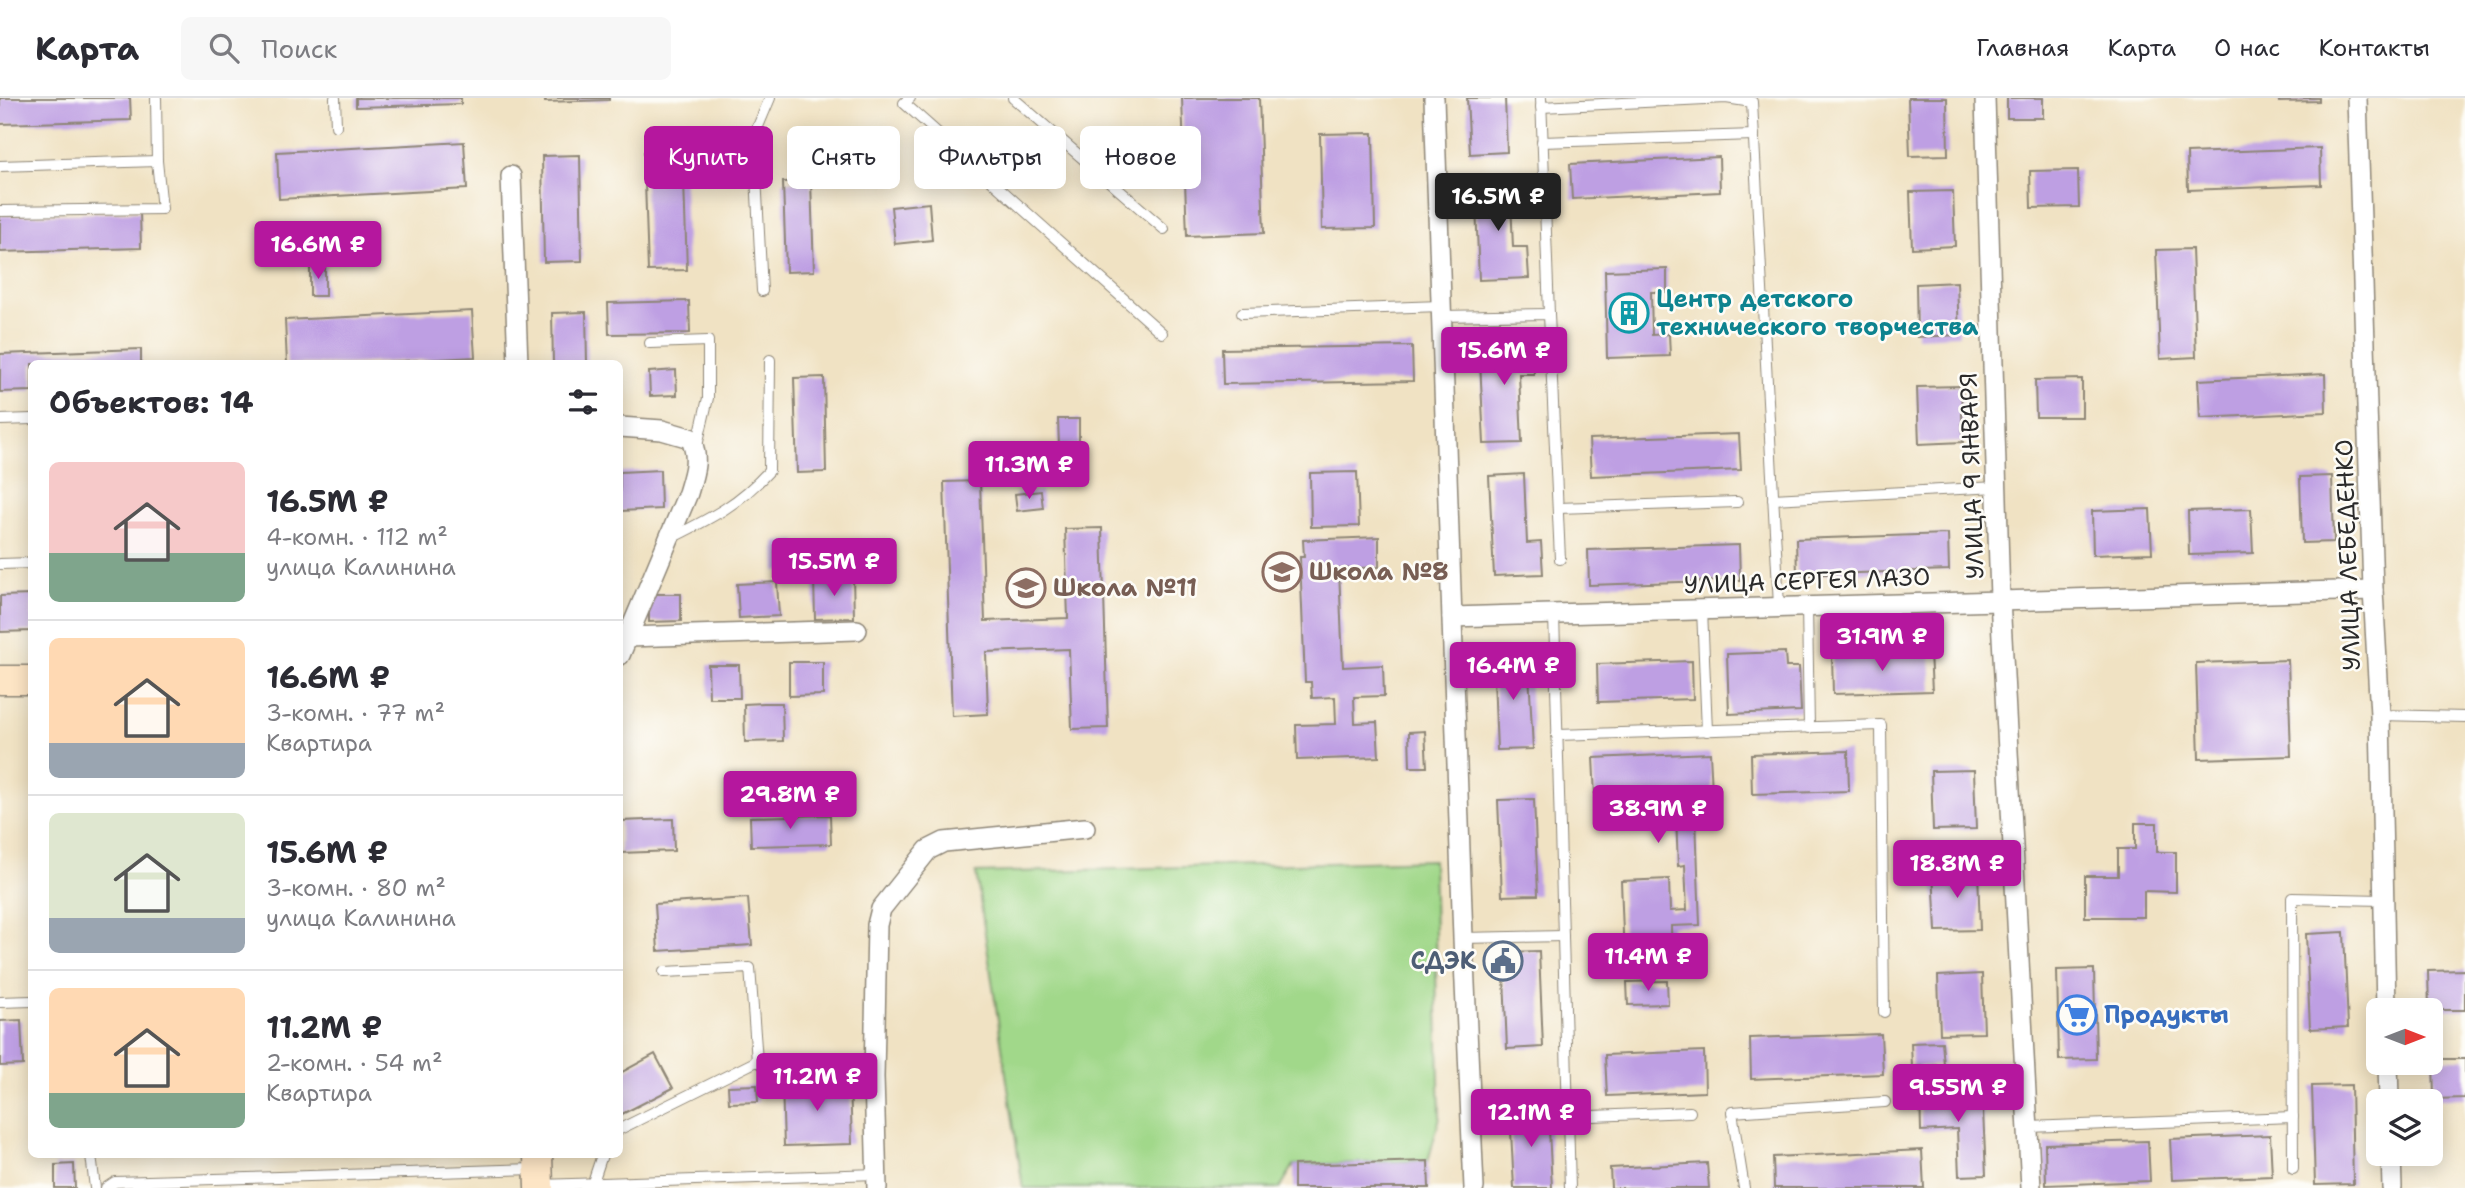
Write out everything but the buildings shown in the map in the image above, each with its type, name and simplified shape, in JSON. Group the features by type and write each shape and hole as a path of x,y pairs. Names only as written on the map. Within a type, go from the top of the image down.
{"main road":[{"path":"0,680 28,680"}],"street":[{"path":"1434,98 1474,1188"},
{"name":"УЛИЦА 9 ЯНВАРЯ","path":"1985,98 2000,599 2031,1188"},
{"name":"УЛИЦА ЛЕБЕДЕНКО","path":"2357,98 2373,590 2380,715 2386,998"},
{"path":"511,176 518,360"},
{"path":"623,427 671,432 690,438 696,450 696,466 688,493 623,648"},
{"name":"УЛИЦА СЕРГЕЯ ЛАЗО","path":"1452,617 2373,590"},
{"path":"628,637 857,630"},
{"path":"877,1181 874,1068 881,909 928,850 943,842 1085,828"},
{"path":"2391,1166 2392,1188"}],"lane":[{"path":"0,211 162,209 157,161 156,98"},
{"path":"335,98 336,125"},
{"path":"761,291 754,136 771,98"},
{"path":"910,98 904,103 1162,333"},
{"path":"1013,98 1164,229"},
{"path":"1560,559 1541,103 1726,98 1752,102 1779,606"},
{"path":"1542,142 1754,135"},
{"path":"0,166 157,161"},
{"path":"1242,313 1442,311 1549,314"},
{"path":"650,343 709,341 708,398 696,450"},
{"path":"668,540 725,511 769,471 770,360"},
{"path":"0,420 28,419"},
{"path":"1773,499 1997,487"},
{"path":"1558,508 1737,502"},
{"path":"0,564 28,563"},
{"path":"1807,606 1810,728"},
{"path":"1702,609 1707,731"},
{"path":"1554,614 1570,1188"},
{"path":"2380,715 2465,717"},
{"path":"1557,735 1881,725 1884,1012"},
{"path":"2293,1169 2292,898 2383,900"},
{"path":"1463,938 1563,936"},
{"path":"664,972 750,968 757,1061"},
{"path":"0,1002 28,1001"},
{"path":"757,1061 778,1073 874,1068"},
{"path":"623,1128 757,1061"},
{"path":"1744,1188 1732,1112 1885,1102"},
{"path":"1568,1117 1690,1112"},
{"path":"2028,1127 2293,1117"},
{"path":"91,1158 95,1188"},
{"path":"593,1182 601,1158"},
{"path":"106,1188 115,1182 539,1174 593,1182 877,1181"}],"green space":[{"path":"1433,860 1440,1117 1428,1161 1294,1165 1280,1188 1023,1188 976,873"}],"place":[{"name":"Центр детского технического творчества","path":"1629,313"},
{"name":"Школа №8","path":"1282,572"},
{"name":"Школа №11","path":"1026,588"},
{"name":"СДЭК","path":"1503,961"},
{"name":"Продукты","path":"2077,1015"}]}
